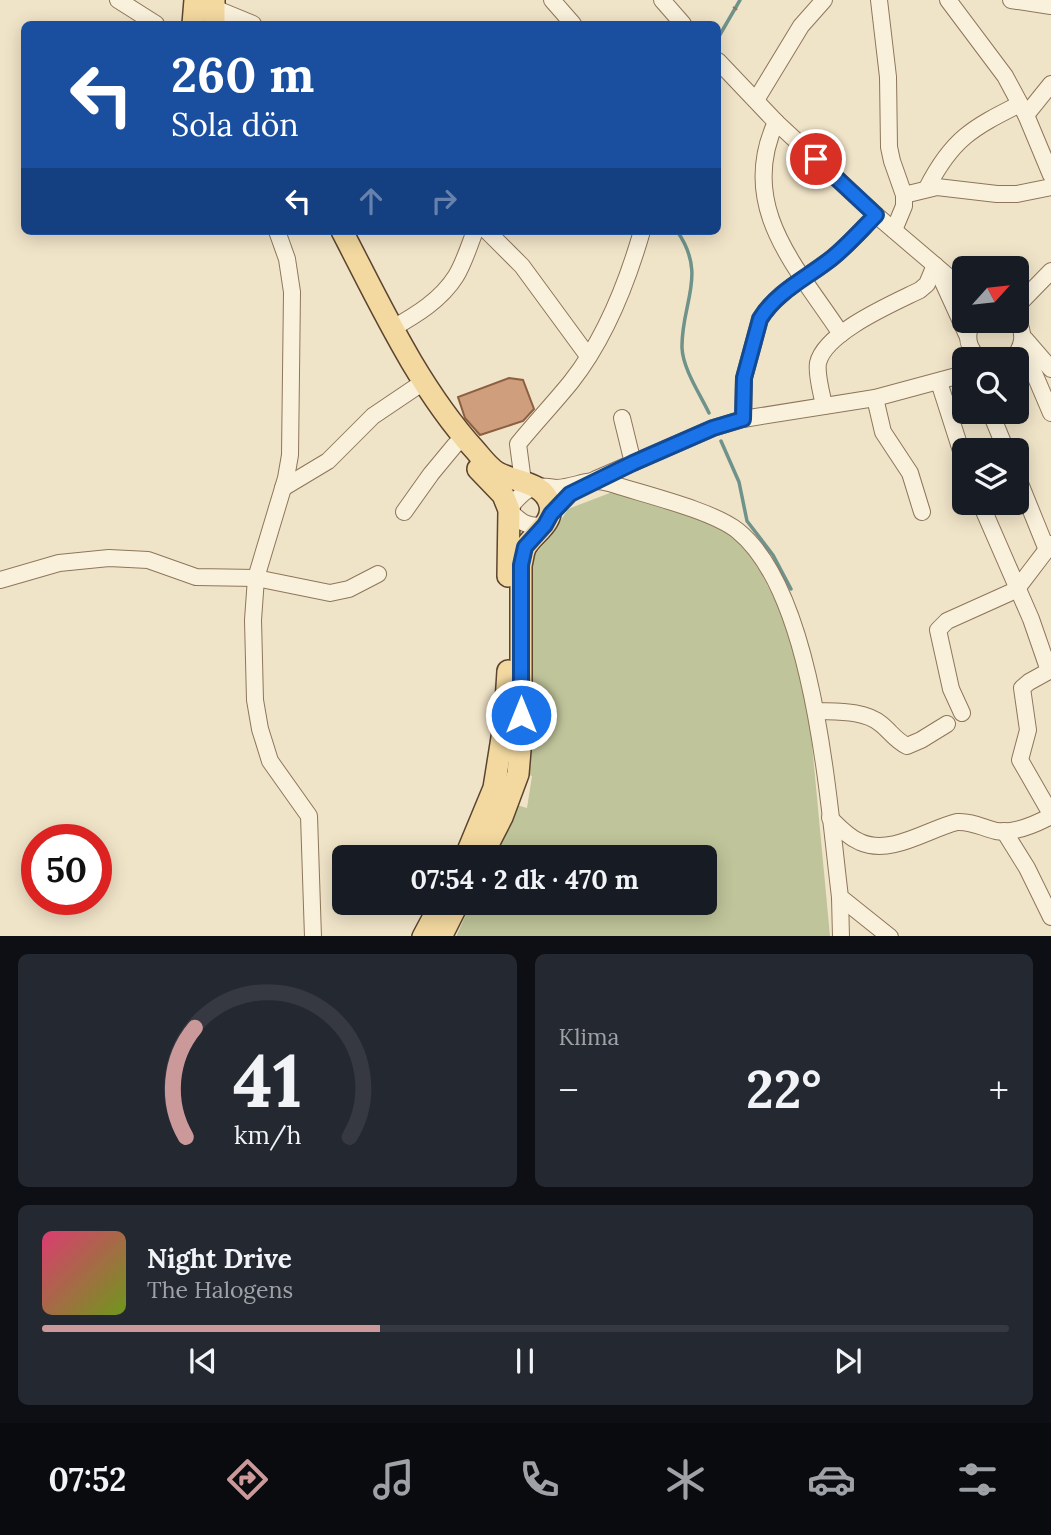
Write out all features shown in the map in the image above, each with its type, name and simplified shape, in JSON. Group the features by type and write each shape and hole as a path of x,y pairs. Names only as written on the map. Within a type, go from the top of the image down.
{"main road":[{"path":"196,21 209,8"},
{"path":"330,235 416,387 455,446 503,495 509,510 508,675 505,719 494,788 470,845"},
{"path":"344,235 393,328 442,409 464,438 495,472 545,494 548,519 525,547 521,565 521,738 518,774 502,817 488,845"},
{"path":"423,936 434,915"},
{"path":"441,936 452,915"}],"street":[{"path":"117,0 139,21"},
{"path":"117,0 151,21"},
{"path":"552,0 570,21"},
{"path":"662,0 680,21"},
{"path":"756,100 801,26 824,0"},
{"path":"879,0 888,76 890,147 904,195 904,206 894,230"},
{"path":"948,0 998,64 1023,110 1051,175"},
{"path":"1011,0 1051,6"},
{"path":"209,8 238,21"},
{"path":"721,64 776,122 876,215 952,279"},
{"path":"927,188 939,164 962,136 1023,110 1051,84"},
{"path":"776,122 768,139 764,162 763,182 767,211 778,239 841,334"},
{"path":"904,195 927,188 1017,194 1051,187"},
{"path":"743,419 744,378 760,319 771,303 831,258 876,215"},
{"path":"278,235 287,259 292,292 290,455 256,578 253,656 258,716 267,750 275,770 309,816 313,936"},
{"path":"393,328 430,304 448,287 463,262 473,235"},
{"path":"491,235 522,267 588,356"},
{"path":"528,487 518,444 571,382 588,356 625,282 641,235"},
{"path":"824,407 818,362 831,343 841,334 920,290 927,284 935,264"},
{"path":"935,264 972,347"},
{"path":"1029,294 1051,271"},
{"path":"968,337 969,333"},
{"path":"1021,333 1051,413"},
{"path":"1019,347 1023,340"},
{"path":"1023,340 1051,369"},
{"path":"841,936 840,897 816,711 786,604 756,547 736,529 708,515 596,479 560,488 528,487 512,503 509,510 519,522 528,525 548,519 570,494 596,479 713,428 743,419 875,398 952,378"},
{"path":"939,382 957,438"},
{"path":"283,488 328,461 373,416 416,387"},
{"path":"875,398 883,432 910,473 922,512"},
{"path":"622,418 633,463"},
{"path":"404,512 455,446"},
{"path":"962,713 951,689 938,630 947,621 1016,590 1049,547 1029,503"},
{"path":"830,818 854,839 874,846 905,841 957,822 966,821 1004,831 1034,824 1051,815 1020,761 1028,730 1022,688 1050,671 1031,619 985,515"},
{"path":"0,580 59,563 125,558 166,565 196,577 256,578 330,593 349,589 378,574"},
{"path":"816,711 853,713 871,718 881,724 898,742 907,746 947,724"},
{"path":"1004,831 1027,868 1051,916"},
{"path":"840,897 890,936"}],"path":[{"path":"733,7 739,11"}],"green space":[{"path":"615,491 705,518 740,539 754,559 782,614 802,677 810,723 830,936 456,936 466,915 717,915 717,845 496,845 513,804 527,808 532,776 516,771 531,559 551,536 568,509"}],"building":[{"path":"509,378 523,380 534,409 523,421 480,435 465,418 458,397"}],"waterway":[{"path":"721,33 740,0"},
{"path":"679,235 691,262 692,275 683,332 683,356 709,413"},
{"path":"721,441 739,482 747,521 773,555 791,589"}],"route":[{"path":"521,715 521,565 525,547 570,494 596,479 713,428 743,419 744,378 760,319 765,310 778,296 843,248 876,215 816,159"}]}
